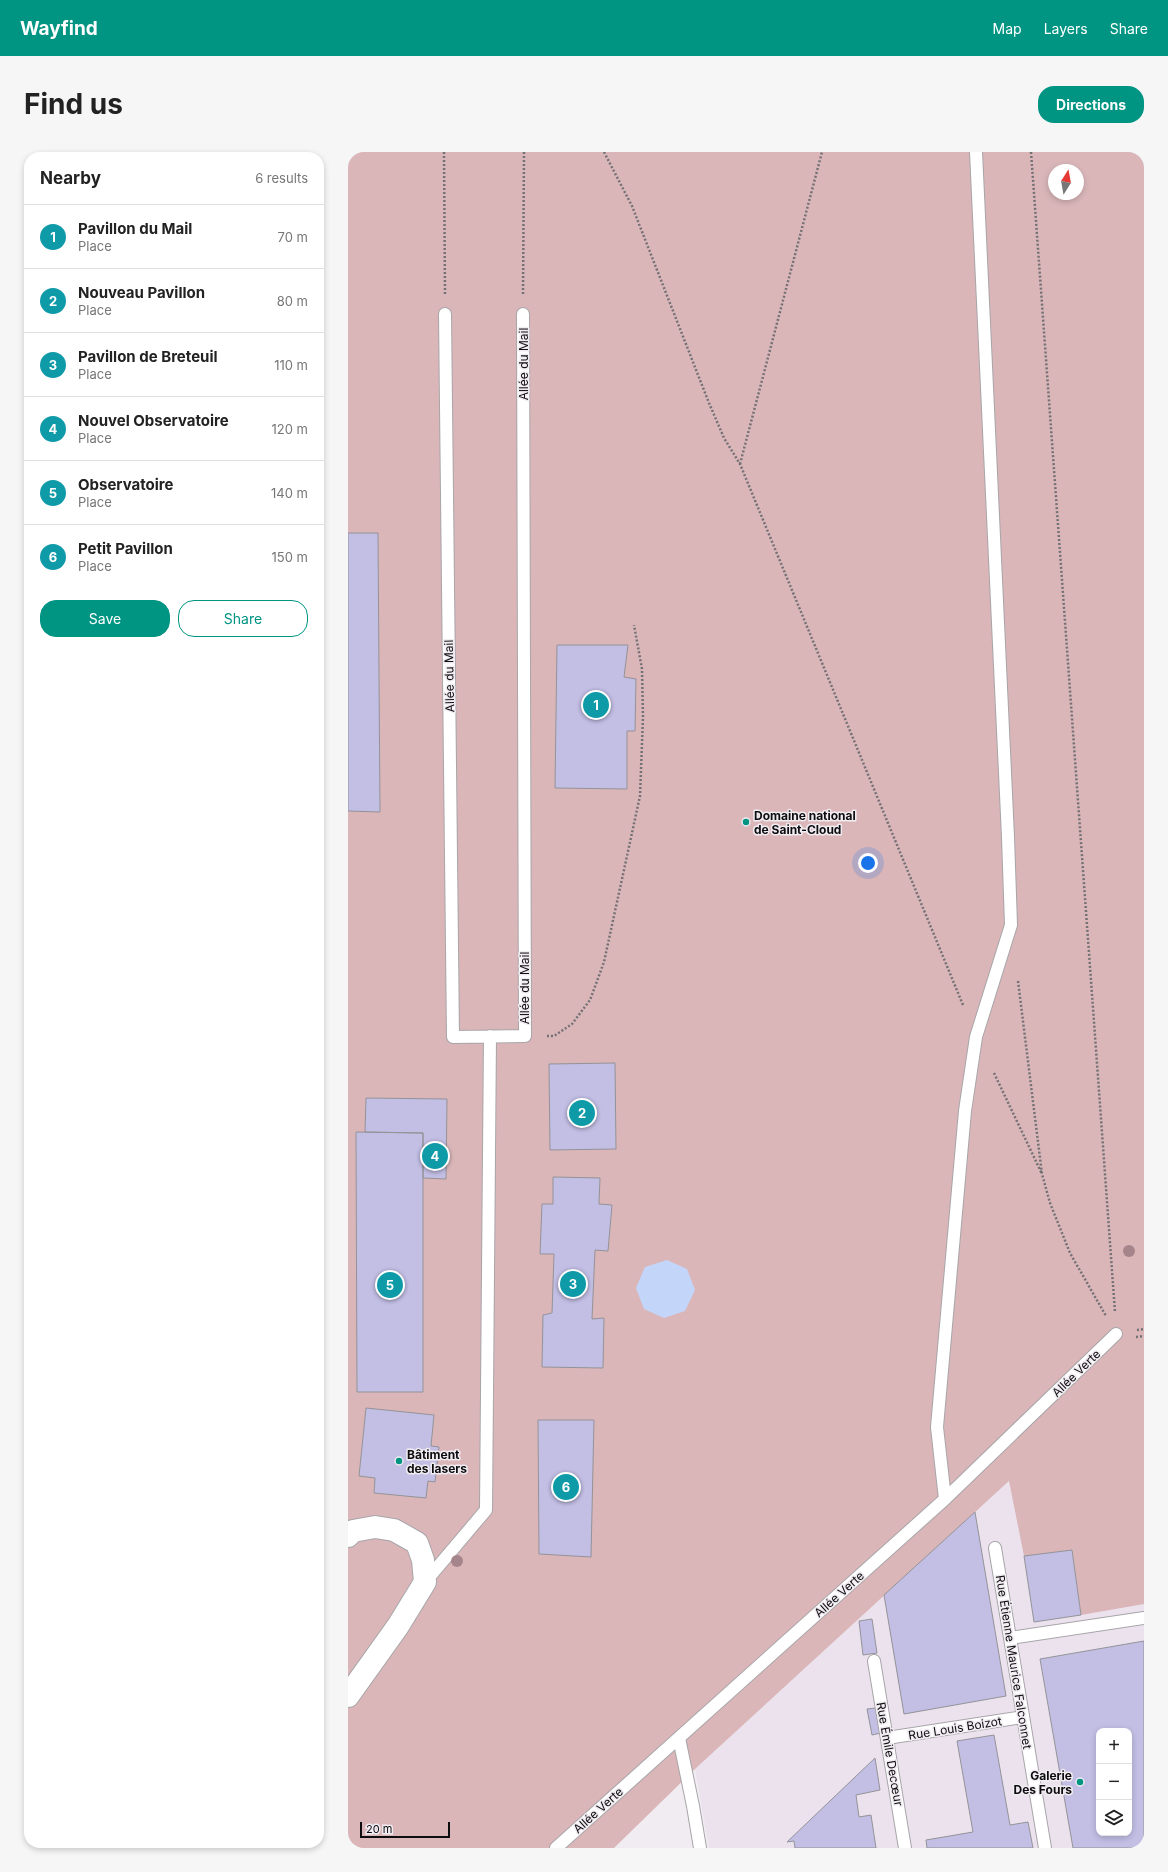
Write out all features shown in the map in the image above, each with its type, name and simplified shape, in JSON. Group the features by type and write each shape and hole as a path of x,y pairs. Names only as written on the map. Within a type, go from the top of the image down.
{"street":[{"path":"348,1536 353,1531 375,1527 394,1530 417,1543 423,1560 424,1582 398,1626 348,1696"}],"lane":[{"path":"945,1499 937,1427 965,1111 976,1037 1011,924 976,152"},
{"name":"Allée du Mail","path":"445,314 453,1037 525,1036 523,314"},
{"path":"424,1582 486,1510 490,1036"},
{"name":"Allée Verte","path":"556,1848 945,1499 1116,1334"},
{"name":"Rue Étienne Maurice Falconnet","path":"995,1548 1045,1848"},
{"path":"1010,1638 1144,1618"},
{"name":"Rue Émile Decœur","path":"874,1660 905,1848"},
{"name":"Rue Louis Boizot","path":"887,1738 1023,1717"},
{"path":"678,1738 693,1806 700,1848"}],"path":[{"path":"444,152 445,314"},
{"name":"Allée du Mail","path":"523,314 524,152"},
{"path":"604,152 632,206 715,417 724,438 740,464 976,1037 1042,1174"},
{"path":"740,464 822,152"},
{"path":"1031,152 1116,1334"},
{"path":"525,1036 554,1036 572,1024 590,1000 604,962 640,796 643,717 642,670 634,625"},
{"path":"1018,979 1042,1174 1050,1203 1070,1253 1116,1334"}],"shaded area":[{"name":"Domaine national de Saint-Cloud","path":"348,152 1144,152 1144,1604 1081,1615 1072,1550 1024,1556 1009,1481 695,1769 614,1848 348,1848"},
{"path":"1043,1450 1144,1450 1144,1848 709,1848 695,1769"}],"water":[{"path":"667,1260 687,1269 695,1290 685,1311 664,1318 644,1309 636,1288 645,1267"}],"building":[{"path":"348,533 378,533 380,812 348,811"},
{"path":"557,645 628,645 624,677 636,679 635,731 627,731 627,789 555,788"},
{"path":"615,1063 616,1149 550,1150 549,1064"},
{"path":"366,1098 447,1099 446,1179 423,1178 423,1133 365,1132"},
{"path":"356,1132 423,1133 423,1392 357,1392"},
{"path":"553,1177 600,1178 599,1204 612,1205 608,1251 595,1250 592,1319 604,1318 603,1368 542,1367 543,1315 552,1313 554,1254 540,1254 542,1204 553,1204"},
{"name":"Bâtiment des lasers","path":"366,1408 434,1415 431,1446 439,1447 435,1482 428,1481 426,1498 374,1493 375,1478 359,1476"},
{"path":"538,1420 594,1420 591,1557 539,1554"},
{"path":"975,1512 1006,1696 904,1714 884,1595"},
{"path":"1072,1550 1081,1615 1034,1622 1024,1556"},
{"path":"872,1619 877,1653 863,1655 859,1621"},
{"name":"Galerie Des Fours","path":"1144,1641 1144,1848 1073,1848 1040,1659"},
{"path":"876,1708 881,1733 872,1735 867,1709"},
{"path":"994,1735 1010,1825 1028,1822 1033,1848 927,1848 926,1840 973,1832 957,1741"},
{"path":"875,1758 880,1790 856,1795 859,1817 871,1815 876,1848 795,1848 794,1841 787,1842"}],"place":[{"name":"Pavillon du Mail","path":"596,705"},
{"name":"Domaine national de Saint-Cloud","path":"746,822"},
{"name":"Nouveau Pavillon","path":"582,1113"},
{"name":"Nouvel Observatoire","path":"435,1156"},
{"name":"Pavillon de Breteuil","path":"573,1284"},
{"name":"Observatoire","path":"390,1285"},
{"name":"Bâtiment des lasers","path":"399,1461"},
{"name":"Petit Pavillon","path":"566,1487"},
{"name":"Galerie Des Fours","path":"1080,1782"}]}
